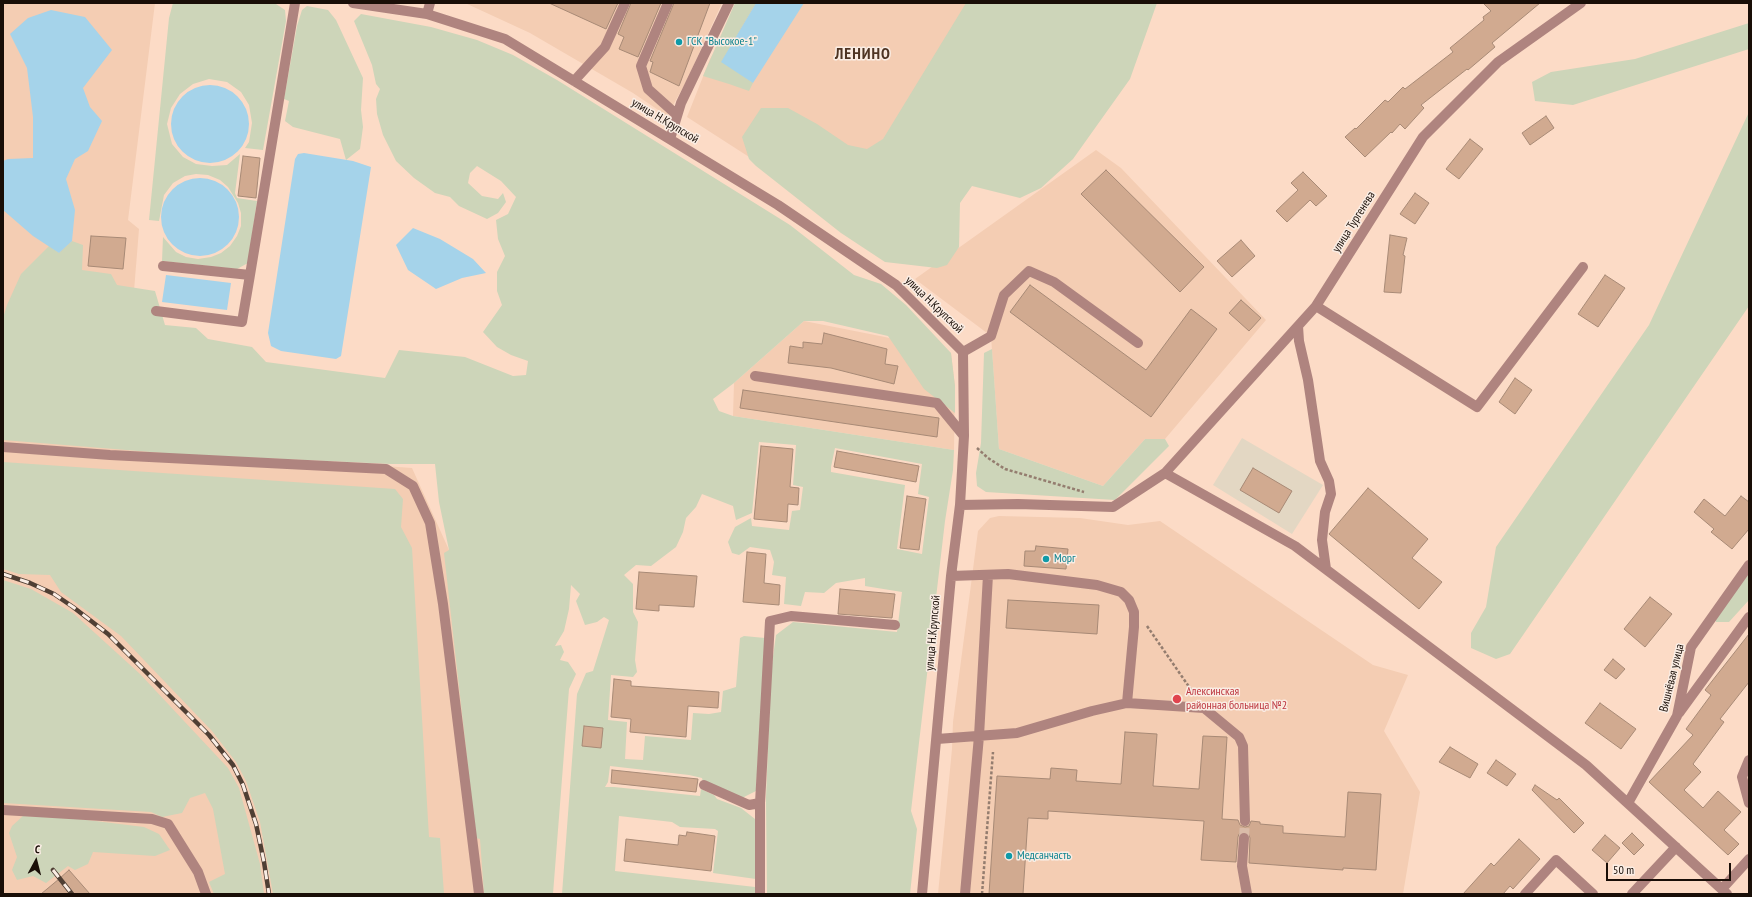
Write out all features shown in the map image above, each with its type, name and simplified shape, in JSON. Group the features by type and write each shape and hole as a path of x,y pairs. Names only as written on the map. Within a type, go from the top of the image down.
{"street":[{"path":"156,311 242,322 295,3"},
{"name":"улица Н.Крупской","path":"353,3 427,14 505,39 778,205 896,285 963,352 964,436 960,505 951,576 922,894"},
{"path":"427,14 430,3"},
{"path":"574,81 605,47 625,3"},
{"path":"668,3 641,66 648,89 677,115"},
{"path":"670,139 681,103 729,3"},
{"name":"улица Тургенева","path":"960,505 1018,504 1113,507 1165,473 1316,306 1423,137 1498,62 1581,3"},
{"path":"163,266 250,275"},
{"path":"1316,306 1478,407 1583,267"},
{"path":"963,352 991,336 1004,295 1029,270 1054,282 1138,343"},
{"path":"1298,326 1299,341 1308,380 1320,461 1329,481 1331,494 1325,512 1322,540 1326,569"},
{"path":"754,376 936,403 964,436"},
{"path":"3,447 110,455 386,470 413,486 430,523 443,604 478,894"},
{"path":"1165,473 1295,546 1326,569 1586,765 1725,892 1749,859"},
{"name":"Вишнёвая улица","path":"1628,803 1677,716 1691,647 1749,564"},
{"path":"951,576 1008,574 1097,585 1121,592 1129,600 1134,612 1127,703"},
{"path":"966,894 979,736 988,575"},
{"path":"760,894 760,803 770,621 791,616 895,625"},
{"path":"1677,716 1749,617"},
{"path":"936,739 1017,733 1092,711 1127,703 1204,708 1239,736 1243,746 1245,821"},
{"path":"1749,760 1742,777 1749,803"},
{"path":"704,785 749,805 760,803"},
{"path":"3,810 152,819 168,824 198,872 206,894"},
{"path":"1244,838 1242,866 1247,894"},
{"path":"1632,894 1676,847"},
{"path":"1525,894 1556,860 1593,894"}],"path":[{"path":"964,436 988,458 1005,469 1089,493"},
{"path":"1147,625 1204,708"},
{"path":"982,894 994,735"}],"shaded area":[{"path":"3,3 155,3 128,220 139,229 129,353 3,419"},
{"path":"465,3 722,3 686,82 667,116 633,93 530,33"},
{"path":"743,3 992,3 847,220 687,117 710,59"},
{"path":"1096,150 1121,168 1266,320 1165,439 1145,439 1103,486 999,449 991,336 915,279"},
{"path":"804,321 885,337 951,353 955,386 954,450 733,416 734,383"},
{"path":"1242,438 1323,485 1292,534 1213,485"},
{"path":"3,439 412,468 449,550 494,894 3,894"},
{"name":"Алексинская районная больница №2","path":"999,516 1080,518 1128,525 1160,521 1373,665 1408,675 1384,731 1420,792 1403,894 938,894 952,749 953,722 978,531 990,518"}],"green space":[{"path":"173,3 269,3 276,4 285,10 286,21 263,150 245,148 249,142 252,123 249,105 241,92 227,82 209,79 193,84 180,94 171,108 167,124 172,144 183,157 196,164 212,166 227,165 240,154 235,193 237,198 257,201 248,263 237,269 162,261 163,237 176,252 186,257 198,259 211,257 221,253 230,246 237,236 241,226 241,213 238,203 228,187 220,180 208,175 196,174 185,176 173,183 164,195 159,221 149,220 169,18"},
{"path":"735,3 756,3 722,61 753,83 749,91 703,76"},
{"path":"966,3 1157,3 1130,79 1073,159 1041,188 1020,198 972,186 960,203 959,247 947,265 937,268 885,262 841,233 756,166 749,159 742,137 761,108 788,108 817,124 848,145 867,149 883,139"},
{"path":"307,6 328,10 336,20 363,78 361,110 363,127 360,149 346,160 340,139 293,127 285,121 289,101 284,99 297,26 302,10"},
{"path":"361,14 431,27 477,40 513,55 557,80 790,225 854,275 881,284 906,305 951,353 955,386 955,413 924,389 888,336 823,321 804,321 734,383 713,399 719,411 733,416 954,450 953,470 945,521 911,811 917,829 910,894 767,894 766,798 771,671 776,635 793,622 897,632 902,592 865,586 865,578 836,583 824,593 805,592 801,606 784,604 786,577 772,575 774,562 770,550 750,547 739,555 732,553 728,542 735,527 751,518 752,526 789,530 792,511 800,510 803,487 793,485 796,445 759,442 752,513 736,520 733,506 702,494 696,507 686,518 683,532 676,547 651,566 636,565 624,575 633,584 633,612 638,622 635,660 637,672 633,677 611,675 608,720 627,722 625,759 643,760 645,736 691,740 693,713 709,714 721,712 723,691 736,687 740,638 744,636 765,638 756,791 742,798 703,782 702,778 689,775 610,766 608,782 605,787 700,796 701,789 714,795 717,799 741,808 755,819 756,879 713,873 718,831 715,829 680,827 672,822 619,816 615,871 755,887 755,894 562,894 577,694 586,673 593,671 609,620 604,617 597,622 585,625 576,601 580,594 571,585 569,609 564,631 555,646 561,645 564,652 560,660 568,662 576,674 569,689 553,894 484,894 480,839 476,838 444,553 449,550 439,502 435,464 391,464 176,454 3,440 3,318 7,305 21,274 49,246 59,253 72,241 83,245 82,270 111,274 117,285 155,291 165,325 196,328 208,339 252,347 266,362 385,378 399,350 465,357 513,376 526,375 528,361 511,355 497,347 483,332 502,305 497,291 497,272 505,256 498,239 496,220 508,214 516,197 501,181 477,166 470,173 468,183 482,196 498,199 503,193 506,202 498,213 487,219 459,206 450,197 435,193 414,178 396,161 383,135 377,114 376,99 380,89 376,84 372,65 354,21","holes":["835,448 922,464 918,494 929,497 922,554 897,549 905,485 831,472"]},
{"path":"1749,23 1749,49 1573,105 1535,101 1532,82 1551,72 1635,59"},
{"path":"1749,112 1749,306 1510,654 1496,659 1471,648 1471,633 1486,607 1496,547 1649,325"},
{"path":"992,349 999,449 1103,486 1145,439 1165,439 1169,446 1115,500 986,492 977,486 976,473 981,443 984,353"},
{"path":"3,462 395,489 403,499 401,527 412,548 429,837 440,838 444,894 273,894 260,822 246,781 236,762 212,731 121,636 61,592 50,575 19,574 3,569"},
{"path":"1749,564 1749,600 1729,622 1716,622 1713,608"},
{"path":"3,580 31,589 73,613 140,674 228,768 239,788 260,864 264,894 214,894 209,882 225,874 213,809 205,793 190,798 182,813 162,817 151,812 3,803"},
{"path":"23,816 79,819 144,827 159,834 170,850 155,856 93,852 88,864 75,870 68,866 46,883 33,876 17,880 12,870 17,857 9,833 12,826"}],"water":[{"path":"756,3 804,3 753,83 721,62"},
{"path":"51,10 85,17 112,50 83,88 90,107 102,121 88,151 75,159 66,179 75,210 72,241 59,253 33,236 3,210 3,161 8,159 33,158 33,117 27,68 10,34 28,18"},
{"path":"210,85 225,88 237,97 246,109 249,124 246,139 237,151 225,160 210,163 195,160 183,151 174,139 171,124 174,109 183,97 195,88"},
{"path":"304,153 353,161 371,167 341,356 336,359 281,351 271,346 268,333 295,159 298,154"},
{"path":"200,178 215,181 227,190 236,202 239,217 236,232 227,244 215,253 200,256 185,253 173,244 164,232 161,217 164,202 173,190 185,181"},
{"path":"413,228 440,239 473,259 486,273 462,278 436,289 408,270 396,245"},
{"path":"166,275 231,283 227,310 162,302"}],"building":[{"path":"549,3 618,3 606,29"},
{"path":"631,3 661,3 638,57 619,49 624,37 618,34"},
{"name":"ГСК \"Высокое-1\"","path":"674,3 710,3 679,86 650,72 653,62 650,61"},
{"path":"1483,3 1540,3 1492,43 1495,47 1468,70 1467,69 1421,105 1424,108 1405,129 1400,124 1365,157 1345,137 1355,128 1356,129 1385,100 1388,102 1403,87 1405,89 1453,52 1450,48 1484,20 1483,17 1491,11"},
{"path":"1546,116 1554,128 1530,145 1522,133"},
{"path":"1470,139 1483,149 1459,179 1446,169"},
{"path":"243,156 260,158 256,198 238,196"},
{"path":"1106,170 1204,267 1180,292 1081,194"},
{"path":"1303,172 1327,196 1316,206 1310,200 1287,222 1276,211 1298,190 1291,183"},
{"path":"1415,193 1429,203 1415,224 1400,214"},
{"path":"1390,235 1407,238 1403,255 1405,256 1401,293 1384,292"},
{"path":"91,236 126,238 123,269 88,266"},
{"path":"1241,240 1255,256 1232,277 1217,261"},
{"path":"1605,275 1625,288 1598,327 1578,314"},
{"path":"1030,285 1146,370 1191,309 1217,329 1151,417 1010,312"},
{"path":"1241,300 1261,318 1249,331 1229,313"},
{"path":"824,333 887,349 885,364 898,366 894,384 831,368 788,363 790,346 803,348 803,342 822,344"},
{"path":"1515,378 1532,390 1515,414 1499,402"},
{"path":"743,390 939,418 937,437 740,408"},
{"path":"761,446 793,449 790,487 799,488 798,505 788,504 787,522 754,519"},
{"path":"837,451 919,466 916,482 834,467"},
{"path":"1253,468 1292,491 1279,513 1240,490"},
{"path":"1368,488 1428,539 1412,558 1442,582 1419,609 1329,534"},
{"path":"907,496 926,499 919,550 900,548"},
{"path":"1741,496 1749,502 1749,529 1732,549 1711,532 1714,529 1694,512 1704,499 1725,516"},
{"name":"Морг","path":"1036,546 1068,549 1066,569 1024,566 1025,551 1035,551"},
{"path":"747,552 766,554 764,583 780,585 779,605 743,602"},
{"path":"639,572 697,576 694,607 659,605 659,611 636,609"},
{"path":"840,589 895,594 892,618 838,614"},
{"path":"1650,597 1672,614 1645,647 1624,629"},
{"path":"1008,600 1099,605 1097,634 1006,628"},
{"path":"1749,634 1749,682 1720,719 1724,722 1693,764 1701,772 1684,790 1703,808 1718,791 1741,812 1724,830 1739,844 1728,855 1649,782 1693,735 1686,729 1711,695 1705,690"},
{"path":"1613,659 1625,669 1616,679 1604,670"},
{"path":"614,679 631,681 631,686 719,692 718,708 688,706 686,737 630,732 631,719 611,717"},
{"path":"1600,703 1636,729 1621,749 1585,723"},
{"path":"584,726 603,728 601,748 582,746"},
{"path":"1125,732 1157,734 1153,786 1199,789 1203,736 1227,737 1222,819 1238,820 1240,825 1245,827 1249,826 1251,821 1260,822 1260,824 1283,826 1283,833 1345,837 1348,792 1381,794 1376,870 1343,868 1343,870 1249,863 1250,838 1248,833 1244,832 1239,834 1238,837 1236,862 1201,860 1204,821 1048,811 1048,819 1028,818 1023,894 989,894 997,776 1050,779 1051,768 1077,770 1076,781 1121,784"},
{"path":"1450,747 1478,764 1470,778 1439,762"},
{"path":"1496,760 1516,774 1507,786 1487,773"},
{"path":"612,770 698,779 696,792 611,783"},
{"path":"1535,785 1557,800 1559,798 1584,823 1574,833 1532,790"},
{"path":"687,832 715,836 711,871 624,861 626,839 678,845 679,835 686,836"},
{"path":"1632,833 1644,845 1634,855 1622,843"},
{"path":"1605,835 1620,848 1607,863 1592,850"},
{"path":"1519,839 1540,859 1513,889 1510,886 1503,894 1463,894 1491,863 1494,866"},
{"path":"69,870 90,894 41,894 59,879"}],"tunnel":[{"path":"1244,838 1245,821"}],"railway":[{"path":"3,574 30,583 54,594 108,634 209,735 233,765 243,785 256,824 269,894"},
{"path":"53,870 72,894"}],"place":[{"name":"ГСК \"Высокое-1\"","path":"679,42"},
{"name":"Морг","path":"1046,559"},
{"name":"Алексинская районная больница №2","path":"1177,699"},
{"name":"Медсанчасть","path":"1009,856"}],"district":[{"name":"ЛЕНИНО","path":"863,54"}]}
